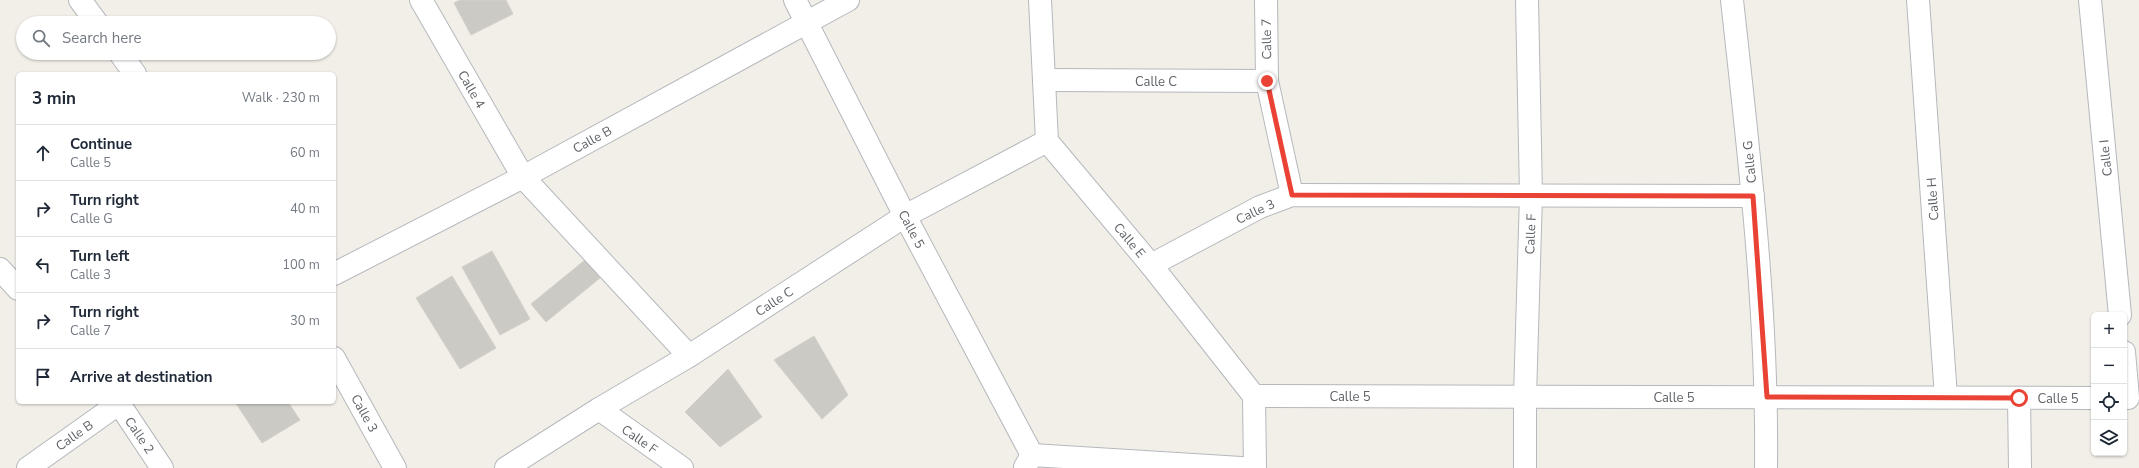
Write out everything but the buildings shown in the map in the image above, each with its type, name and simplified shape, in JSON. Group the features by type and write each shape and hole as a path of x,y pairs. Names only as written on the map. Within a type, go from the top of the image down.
{"street":[{"path":"80,0 92,16"},
{"name":"Calle 4","path":"421,0 523,177 689,356"},
{"name":"Calle 5","path":"795,0 1029,461"},
{"name":"Calle B","path":"336,273 523,177 848,0"},
{"path":"1040,0 1047,141"},
{"name":"Calle 7","path":"1266,0 1267,81 1292,195"},
{"name":"Calle F","path":"1525,468 1525,397 1531,195 1527,0"},
{"name":"Calle G","path":"1732,0 1753,196 1767,397 1766,468"},
{"name":"Calle H","path":"1918,0 1946,397"},
{"name":"Calle I","path":"2090,0 2120,312"},
{"path":"125,60 134,72"},
{"name":"Calle C","path":"1044,80 1267,81"},
{"name":"Calle C","path":"506,468 599,409 689,356 905,216 1047,141"},
{"name":"Calle E","path":"1047,141 1151,265 1254,396"},
{"name":"Calle 3","path":"1151,265 1260,207 1292,195 1753,196"},
{"path":"0,269 16,287"},
{"name":"Calle 3","path":"336,362 395,468"},
{"path":"2127,375 2130,398"},
{"path":"1254,396 1255,468"},
{"name":"Calle 5","path":"1254,396 2091,398"},
{"path":"2019,398 2020,468"},
{"name":"Calle B","path":"28,468 116,404"},
{"name":"Calle 2","path":"120,404 162,468"},
{"name":"Calle F","path":"599,409 682,468"},
{"path":"1029,461 1241,468"}],"route":[{"path":"1267,81 1292,195 1753,196 1767,397 2019,398"}]}
